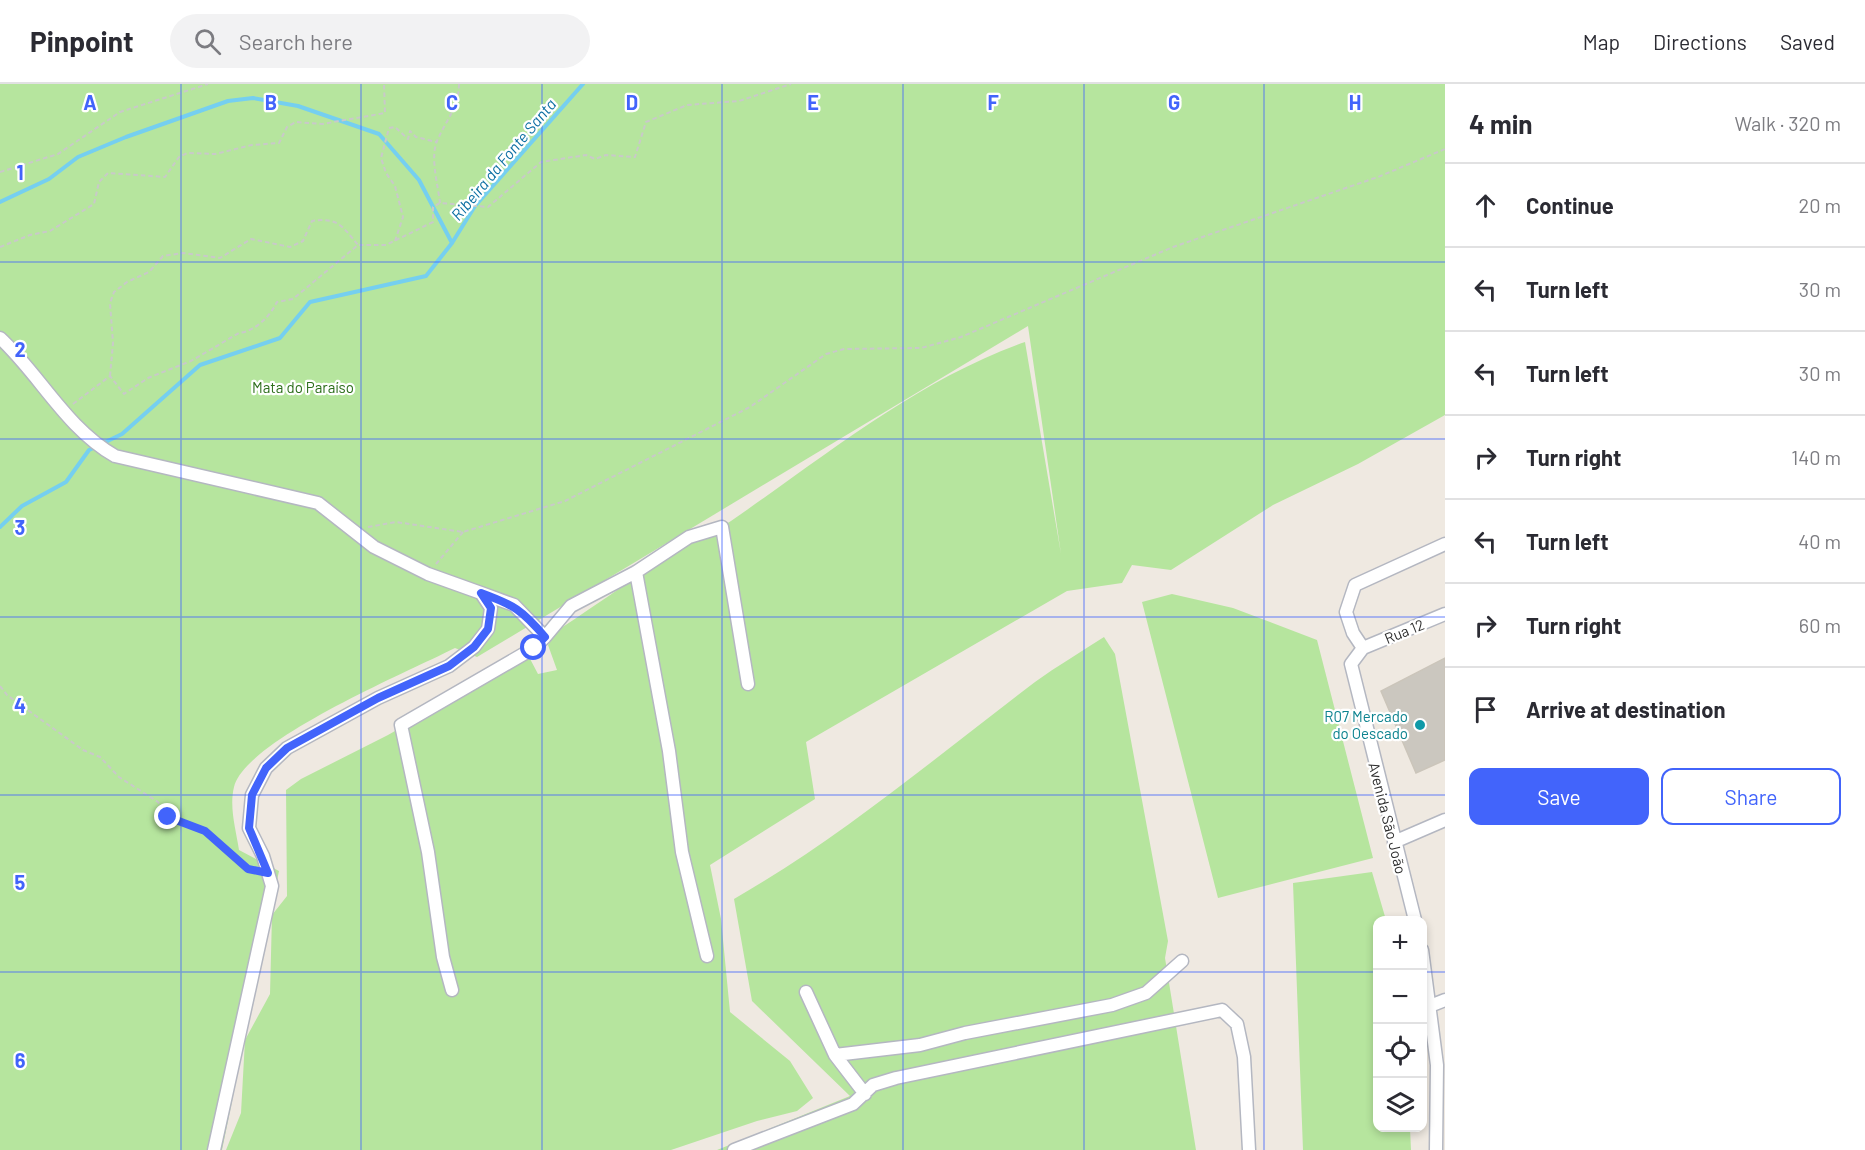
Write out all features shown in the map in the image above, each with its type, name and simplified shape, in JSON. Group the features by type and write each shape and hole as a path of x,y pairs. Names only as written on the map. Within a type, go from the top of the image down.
{"street":[{"path":"0,338 15,351 64,411 98,445 115,456 318,503 350,531 374,547 428,573 514,605 545,637"},
{"path":"452,990 443,957 428,852 401,725 534,648 571,606 636,572 689,537 722,527 748,684"},
{"path":"1363,648 1353,633 1346,612 1355,585 1445,544"},
{"path":"636,572 669,751 682,852 707,956"},
{"path":"214,1150 272,886 249,828 252,795 266,768 287,748 378,698 449,666 474,647 488,629 491,608 481,593"},
{"name":"Rua 12","path":"1363,648 1445,614"},
{"name":"Avenida São João","path":"1363,648 1351,664 1414,916"},
{"path":"1394,842 1445,820"},
{"path":"835,1055 920,1045 965,1033 1112,1005 1146,993 1182,961"},
{"path":"1425,970 1437,1065 1436,1150"},
{"path":"806,992 835,1055 865,1094"},
{"path":"1430,1006 1445,1000"},
{"path":"734,1150 853,1104 873,1085 896,1078 1222,1010 1237,1024 1244,1057 1249,1150"}],"path":[{"path":"0,172 58,154 120,112 208,84"},
{"path":"0,247 24,237 50,231 94,204 99,182 108,173 165,177 179,157 187,153 215,153 252,145 279,143 287,127 296,122 322,124 385,113 384,84"},
{"path":"440,203 434,155 436,142 450,117 459,93 459,84"},
{"path":"358,245 340,224 329,218 312,221 303,242 290,247 250,239 220,258 183,253 163,256 149,272 114,292 110,303 113,343 110,376 124,394 148,378 190,361 239,333 248,332 271,315 277,302 293,299 358,245 386,245 433,222 433,207 440,203 488,207 541,162 586,155 595,159 606,155 635,157 646,122 652,118 687,105 739,101 791,84"},
{"path":"395,241 403,217 395,186 386,173 381,158 388,129 395,127 408,140 410,131 416,137 436,142"},
{"path":"350,531 396,522 463,532 565,501 750,407 826,354 844,349 921,348 961,337 1173,247 1378,177 1445,149"},
{"path":"64,411 110,376"},
{"path":"428,573 463,532"},
{"path":"0,686 7,695 100,758 119,777 148,794 158,802 168,817 205,831 248,869 268,873"}],"green space":[{"name":"Mata do Paraíso","path":"0,84 1445,84 1445,415 1358,464 1273,505 1171,570 1132,565 1122,583 1067,591 806,742 815,799 710,865 721,919 730,1012 790,1061 813,1098 797,1111 757,1121 671,1150 226,1150 241,1113 245,1040 270,994 272,915 287,896 286,790 301,779 388,735 528,655 538,674 557,670 548,645 558,630 671,555 731,521 836,446 909,398 985,358 1025,342 1061,554 1028,326 477,657 455,648 332,708 267,749 245,768 234,787 232,802 239,850 279,871 222,1150 0,1150"},
{"path":"1172,594 1233,608 1317,640 1373,858 1218,898 1142,602"},
{"path":"1104,637 1115,654 1168,941 1165,958 1196,1150 717,1150 850,1096 752,1001 734,899 851,823 1035,682"},
{"path":"1372,872 1385,916 1373,916 1373,1132 1410,1132 1411,1150 1303,1150 1293,883"}],"building":[{"name":"R07 Mercado do Oescado","path":"1445,658 1445,760 1416,773 1381,691"}],"waterway":[{"name":"Ribeira da Fonte Santa","path":"0,527 22,506 66,482 89,450 122,434 200,365 280,338 310,302 426,276 452,243 475,206 583,84"},
{"path":"0,202 49,179 78,157 126,137 228,101 253,98 298,106 379,134 419,180 452,243"}],"place":[{"name":"R07 Mercado do Oescado","path":"1420,725"}],"route":[{"path":"168,817 205,831 248,869 268,873 263,856 249,828 252,795 266,768 287,748 378,698 449,666 474,647 488,629 491,608 481,593 514,605 533,623 545,637 534,648"}]}
